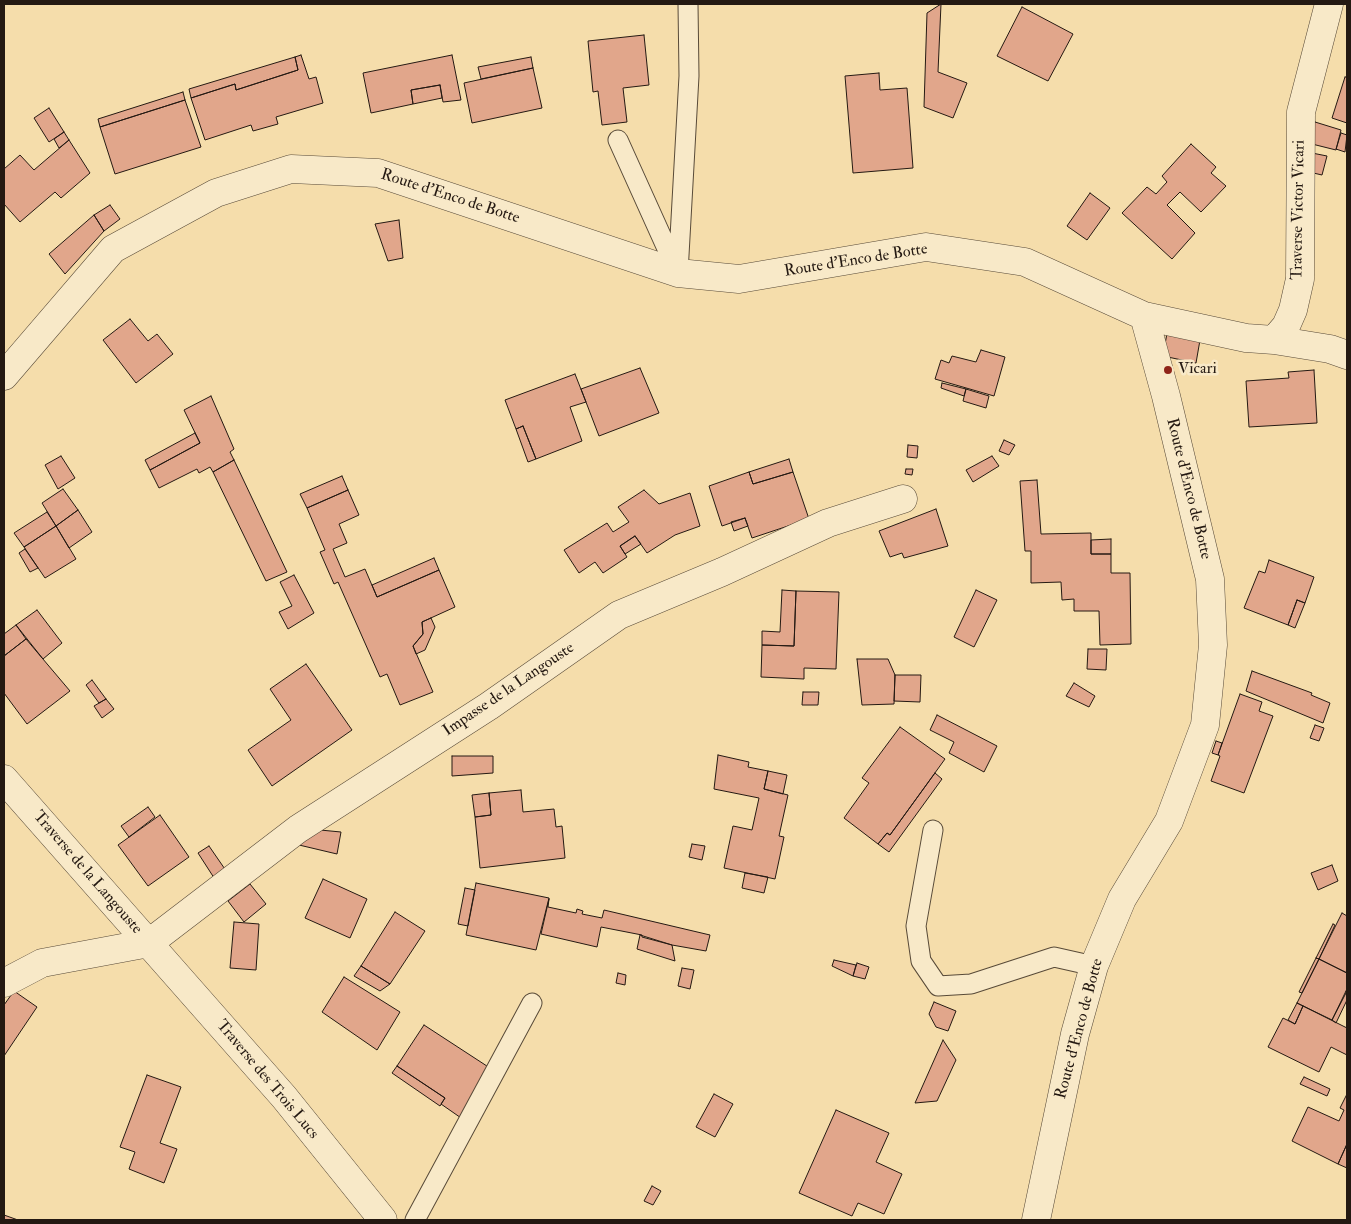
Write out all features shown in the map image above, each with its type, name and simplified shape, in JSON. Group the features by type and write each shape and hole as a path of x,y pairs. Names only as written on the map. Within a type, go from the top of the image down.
{"street":[{"name":"Traverse Victor Vicari","path":"1274,340 1286,326 1293,310 1300,279 1301,112 1328,4"},
{"name":"Route d'Enco de Botte","path":"4,376 113,249 172,215 216,193 291,169 378,173 678,273 738,279 926,247 1025,262 1144,316 1166,396 1210,578 1213,644 1205,725 1169,821 1122,900 1094,966 1075,1034 1036,1220"},
{"path":"1144,316 1246,338 1274,340 1330,349 1347,355"},
{"name":"Impasse de la Langouste","path":"148,943 298,829 489,706 619,615 722,572 828,523 903,498"},
{"name":"Traverse de la Langouste","path":"4,779 148,943"},
{"name":"Traverse de la Langouste","path":"4,983 42,964 148,943"},
{"name":"Traverse des Trois Lucs","path":"148,943 284,1097 383,1220"}],"lane":[{"path":"678,273 689,76 688,4"},
{"path":"618,140 678,273"},
{"path":"933,830 916,926 922,961 938,986 971,984 1054,957 1094,966"},
{"path":"415,1220 532,1002"}],"building":[{"path":"941,4 938,72 967,83 953,118 924,107 927,13"},
{"path":"1022,7 1073,34 1048,81 997,56"},
{"path":"644,35 649,85 623,88 627,122 602,125 598,91 593,92 588,41"},
{"path":"301,55 309,79 316,77 323,103 276,117 278,124 253,131 251,125 205,140 191,98 235,84 236,90 298,70 295,57"},
{"path":"452,55 461,100 443,102 440,85 411,90 413,104 371,113 363,73"},
{"path":"295,57 298,70 236,90 235,84 191,98 189,89"},
{"path":"531,57 533,68 481,79 478,67"},
{"path":"533,68 542,108 472,123 464,83"},
{"path":"879,73 880,90 907,88 913,168 853,173 845,76"},
{"path":"1345,77 1347,77 1347,123 1332,118"},
{"path":"440,85 442,98 413,104 411,90"},
{"path":"183,92 185,100 100,127 98,119"},
{"path":"185,100 201,147 115,174 100,127"},
{"path":"49,108 64,132 49,142 34,118"},
{"path":"1315,122 1341,130 1336,150 1308,143"},
{"path":"64,132 69,140 59,148 54,139"},
{"path":"1341,133 1347,135 1345,152 1336,149"},
{"path":"69,140 90,173 61,198 55,192 20,222 4,204 4,169 20,155 34,170"},
{"path":"1191,144 1216,167 1211,173 1226,186 1201,212 1180,192 1167,205 1195,233 1172,259 1122,213 1147,187 1156,194 1167,182 1162,176"},
{"path":"1312,153 1327,156 1322,175 1309,172"},
{"path":"1090,193 1110,208 1087,240 1067,226"},
{"path":"110,205 120,219 104,231 94,215"},
{"path":"94,215 104,231 65,274 49,254"},
{"path":"399,220 403,258 388,261 375,224"},
{"path":"130,319 148,341 157,334 173,354 136,383 103,340"},
{"path":"1167,333 1200,340 1196,363 1163,356"},
{"path":"981,350 1005,357 994,396 935,379 941,360 949,363 952,356 976,362"},
{"path":"640,368 659,413 599,436 581,389"},
{"path":"1314,370 1317,423 1249,427 1246,381 1289,378 1288,372"},
{"path":"575,374 586,402 570,407 582,441 536,459 523,426 516,429 505,400"},
{"path":"942,383 966,389 964,396 941,388"},
{"path":"966,389 989,396 986,408 963,401"},
{"path":"211,396 234,449 230,452 234,460 213,472 210,467 199,473 197,469 159,488 150,470 200,443 184,410"},
{"path":"523,426 536,459 528,462 516,429"},
{"path":"195,433 200,443 150,470 145,460"},
{"path":"1004,440 1015,445 1009,455 999,451"},
{"path":"908,445 918,446 917,458 907,457"},
{"path":"61,456 75,478 58,489 45,465"},
{"path":"992,456 999,466 973,482 966,470"},
{"path":"789,459 793,472 753,484 749,472"},
{"path":"234,460 287,572 266,581 213,472"},
{"path":"906,469 913,469 912,475 905,474"},
{"path":"749,472 753,484 793,472 809,519 752,538 745,518 722,526 709,486"},
{"path":"342,476 348,490 307,508 300,494"},
{"path":"1037,480 1041,534 1091,533 1091,554 1111,554 1111,573 1130,573 1131,644 1100,645 1099,611 1074,611 1074,599 1062,600 1061,582 1031,583 1031,551 1025,551 1020,481"},
{"path":"63,489 78,510 56,526 42,503"},
{"path":"348,490 359,515 339,524 347,543 333,549 345,577 365,569 377,597 439,570 455,607 422,622 423,634 413,646 433,692 400,705 387,674 380,677 338,582 334,584 320,552 325,550 307,508"},
{"path":"644,490 659,504 690,493 700,526 675,535 647,553 635,536 620,546 627,557 603,573 595,562 579,573 564,550 607,523 613,532 629,522 618,507"},
{"path":"936,509 948,546 904,558 902,553 890,557 879,531"},
{"path":"78,510 92,532 69,548 56,526"},
{"path":"47,512 56,526 24,547 14,533"},
{"path":"745,518 748,526 734,531 731,522"},
{"path":"56,526 76,559 45,578 24,547"},
{"path":"635,536 641,544 625,554 620,546"},
{"path":"1111,539 1111,554 1091,554 1091,540"},
{"path":"25,549 38,568 30,572 19,553"},
{"path":"434,558 439,570 377,597 372,585"},
{"path":"1269,560 1314,577 1305,603 1297,600 1288,625 1244,608 1259,571 1265,573"},
{"path":"294,575 314,613 288,629 279,612 292,606 280,582"},
{"path":"782,590 796,591 794,646 762,645 762,631 780,632"},
{"path":"976,590 997,600 974,647 954,637"},
{"path":"796,591 839,592 836,669 804,668 804,679 761,677 762,645 794,646"},
{"path":"1297,600 1305,603 1295,628 1288,625"},
{"path":"37,610 62,643 43,659 16,625"},
{"path":"431,618 435,627 425,650 416,654 413,646 423,634 422,622"},
{"path":"16,625 26,639 4,656 4,634"},
{"path":"26,639 70,691 27,724 4,693 4,656"},
{"path":"1088,649 1107,649 1106,670 1087,669"},
{"path":"857,659 888,659 895,675 894,704 862,705"},
{"path":"306,664 352,730 272,786 248,750 291,720 270,689"},
{"path":"1252,671 1312,693 1311,695 1330,703 1323,723 1246,691"},
{"path":"895,675 921,675 920,702 894,701"},
{"path":"92,680 106,699 99,703 86,685"},
{"path":"1074,683 1095,696 1089,707 1066,696"},
{"path":"803,692 819,692 818,705 802,705"},
{"path":"1240,694 1262,702 1259,711 1273,716 1244,793 1211,781 1220,756 1218,755"},
{"path":"106,699 114,709 102,718 94,706"},
{"path":"937,715 997,746 984,772 949,753 954,742 930,730"},
{"path":"1315,725 1324,728 1319,741 1310,738"},
{"path":"900,727 945,759 890,835 887,833 878,844 844,818 869,783 862,778"},
{"path":"1216,741 1222,743 1218,755 1212,753"},
{"path":"718,755 749,762 748,767 768,771 764,789 788,795 779,836 784,837 775,879 724,868 733,826 752,830 759,798 714,789"},
{"path":"452,756 493,756 493,773 452,776"},
{"path":"768,771 787,775 783,794 764,789"},
{"path":"935,773 942,779 889,852 878,844 887,833 890,835"},
{"path":"521,790 523,812 554,809 556,827 562,826 565,858 480,868 475,817 491,815 489,793"},
{"path":"489,793 491,815 475,817 472,795"},
{"path":"148,807 155,817 129,837 121,826"},
{"path":"160,815 189,857 148,886 118,845"},
{"path":"320,830 341,832 337,854 299,845"},
{"path":"692,844 705,846 702,860 689,857"},
{"path":"209,846 229,875 218,884 198,853"},
{"path":"1332,865 1338,881 1318,890 1311,873"},
{"path":"745,873 768,877 764,893 742,888"},
{"path":"323,879 367,899 350,938 305,918"},
{"path":"476,883 549,898 536,950 466,935"},
{"path":"250,884 266,904 244,922 228,901"},
{"path":"465,888 475,890 468,926 458,924"},
{"path":"549,899 548,907 576,913 577,909 583,911 582,914 602,918 604,910 710,935 706,951 672,945 642,937 642,935 601,927 597,947 541,934"},
{"path":"395,912 425,931 390,984 361,966"},
{"path":"1342,913 1347,916 1347,973 1319,959"},
{"path":"234,922 259,924 256,970 230,968"},
{"path":"1333,924 1335,925 1319,959 1316,958"},
{"path":"640,935 672,945 675,961 637,949"},
{"path":"1316,958 1319,959 1302,993 1299,992"},
{"path":"1319,959 1347,973 1347,991 1332,1020 1297,1003"},
{"path":"834,960 856,965 853,976 832,966"},
{"path":"857,963 869,967 865,979 853,976"},
{"path":"361,966 390,984 380,991 354,976"},
{"path":"682,968 694,970 690,989 678,986"},
{"path":"618,973 626,975 625,985 616,983"},
{"path":"344,977 400,1012 377,1050 322,1012"},
{"path":"14,991 37,1007 4,1056 4,1005"},
{"path":"1346,991 1347,1000 1336,1023 1332,1020"},
{"path":"934,1002 956,1011 948,1031 936,1027 929,1014"},
{"path":"1297,1003 1303,1006 1295,1024 1288,1020"},
{"path":"1303,1006 1347,1028 1347,1055 1331,1047 1319,1072 1268,1047 1283,1018 1295,1024"},
{"path":"424,1025 493,1070 464,1120 441,1104 445,1098 397,1066"},
{"path":"943,1040 956,1060 937,1101 915,1103"},
{"path":"397,1066 445,1098 440,1106 392,1073"},
{"path":"147,1075 181,1087 160,1143 177,1149 164,1183 129,1169 135,1152 120,1147"},
{"path":"1304,1077 1330,1089 1327,1096 1300,1084"},
{"path":"714,1094 733,1104 715,1137 696,1127"},
{"path":"1347,1094 1347,1144 1338,1164 1292,1141 1308,1107 1339,1121 1344,1110 1340,1108"},
{"path":"836,1110 889,1133 876,1162 902,1174 884,1214 858,1203 852,1216 799,1193"},
{"path":"1347,1144 1347,1168 1338,1164"},
{"path":"652,1186 661,1191 653,1205 644,1201"},
{"path":"4,1215 18,1220 4,1220"}],"place":[{"name":"Vicari","path":"1168,370"}]}
